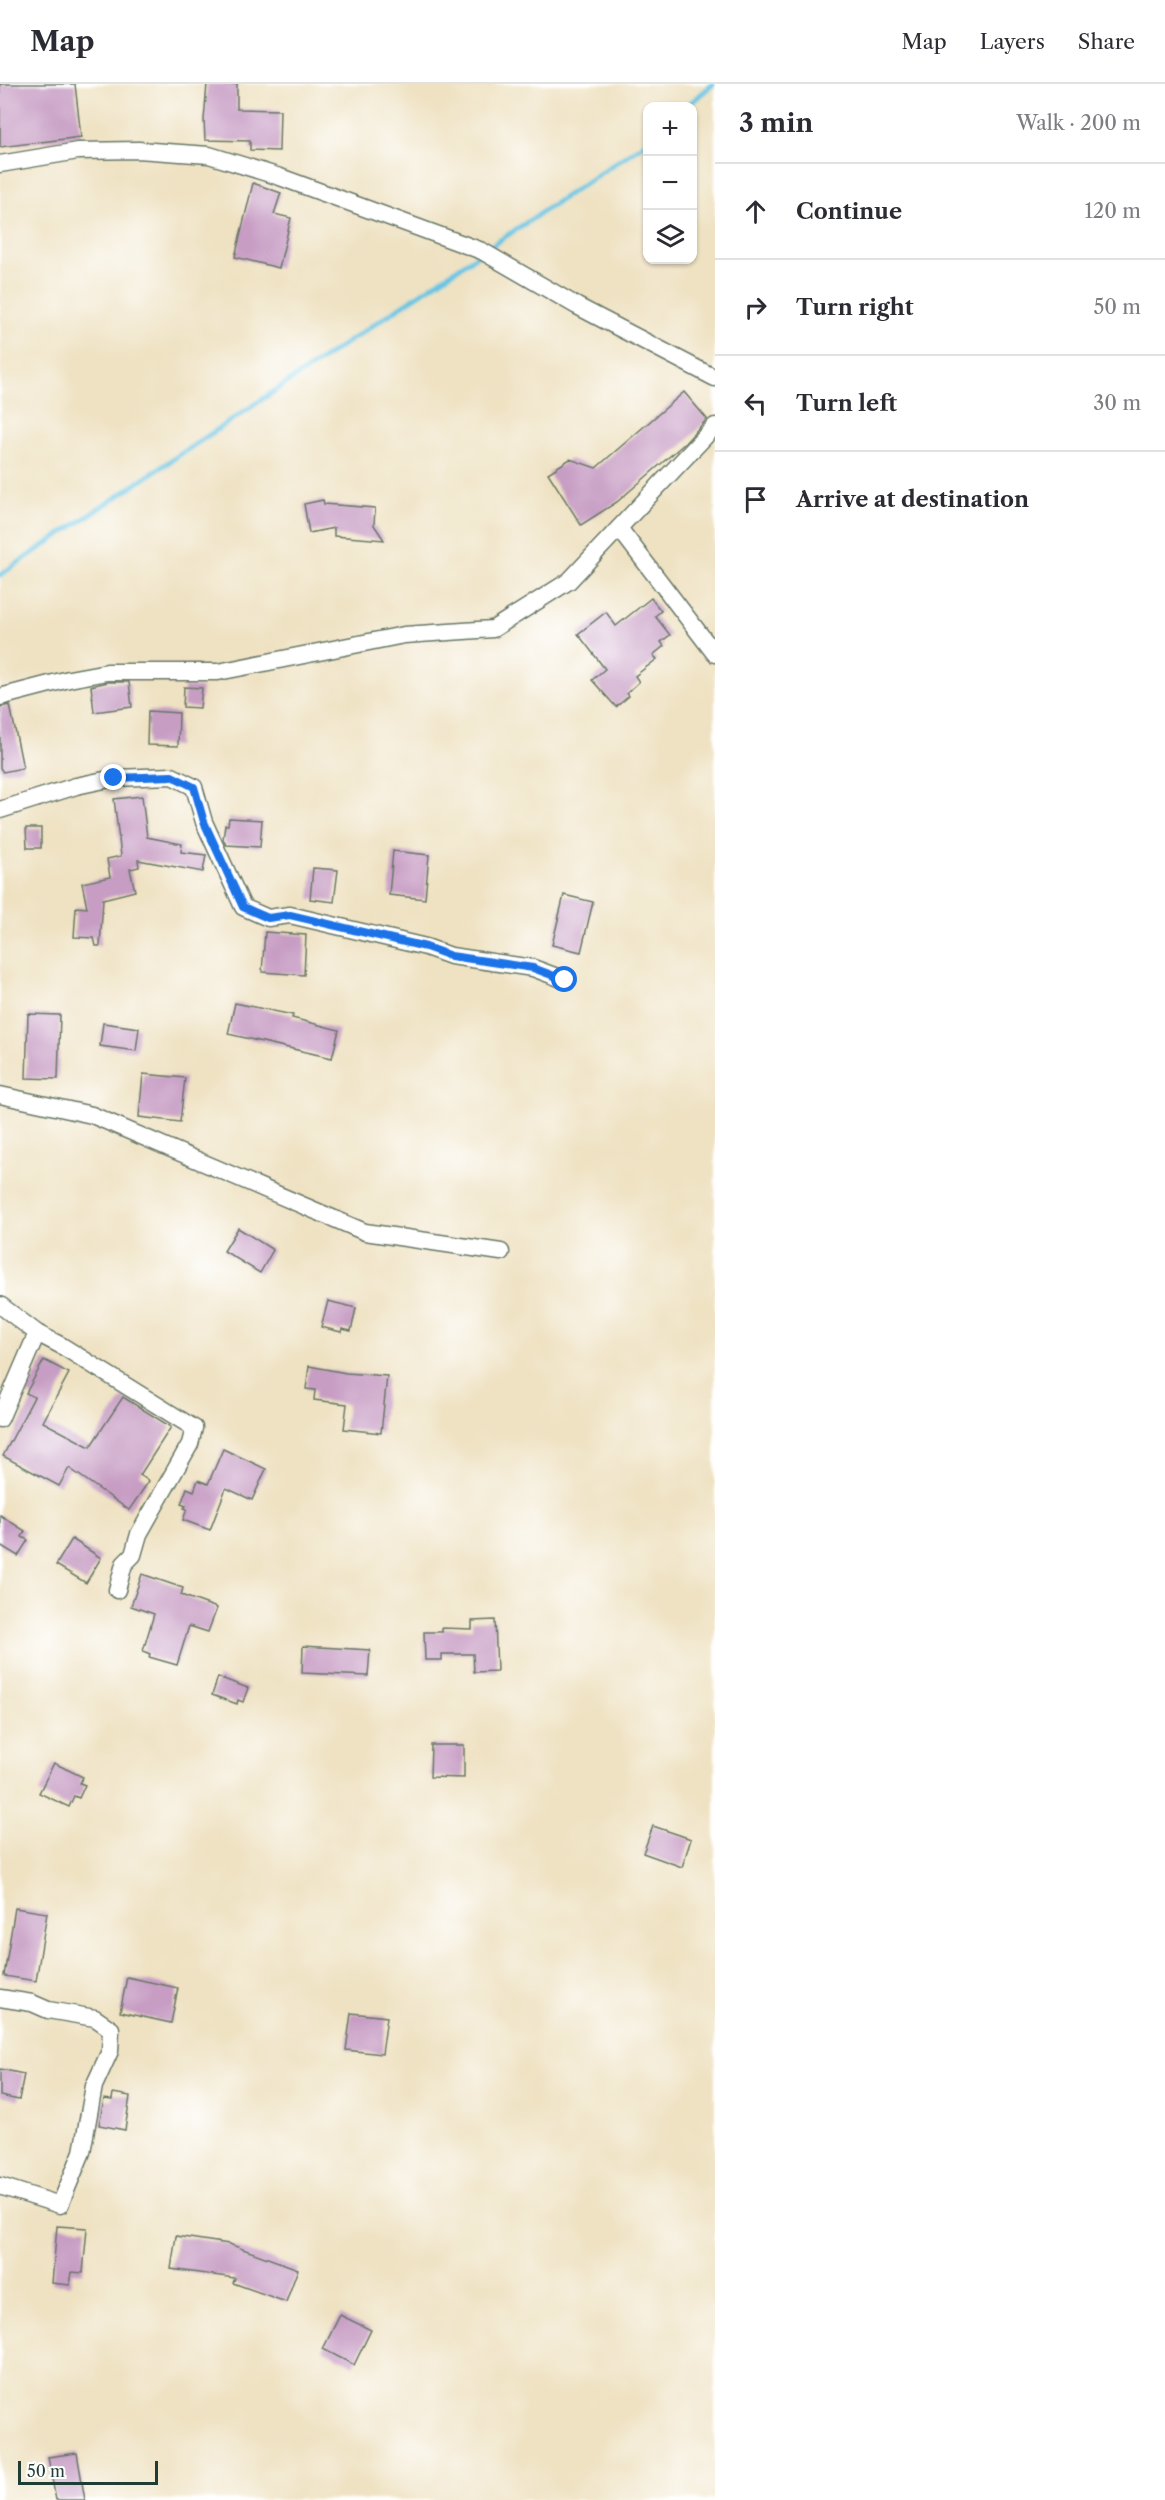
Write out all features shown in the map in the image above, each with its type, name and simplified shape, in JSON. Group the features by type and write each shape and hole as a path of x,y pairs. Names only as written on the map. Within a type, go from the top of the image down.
{"street":[{"path":"0,164 78,151 138,150 208,155 280,177 482,251 577,306 715,378"},
{"path":"0,697 69,679 107,672 218,672 404,635 493,629 569,580 715,426"},
{"path":"619,528 715,654"},
{"path":"0,810 76,786 114,778 172,776 194,787 204,822 243,907 268,918 290,915 426,947 451,956 533,968 565,980"},
{"path":"0,1095 92,1115 365,1232 501,1252"},
{"path":"0,1305 37,1334 62,1346 194,1428 190,1444 139,1534 133,1555 124,1564 117,1590"},
{"path":"0,1419 37,1334"},
{"path":"0,1998 32,2003 48,2010 95,2018 111,2029 110,2052 94,2086 82,2152 60,2205 0,2186"}],"building":[{"path":"0,84 75,84 81,137 0,147"},
{"path":"207,84 237,84 237,109 280,110 279,151 250,150 250,141 205,140"},
{"path":"253,183 281,193 274,214 291,218 279,268 235,257"},
{"path":"684,392 707,419 685,443 617,502 581,525 548,473 570,459 596,468"},
{"path":"323,500 324,504 375,508 374,525 384,540 334,536 334,528 309,533 304,504"},
{"path":"651,598 661,611 655,616 670,635 661,642 664,646 653,655 657,659 635,676 639,682 627,693 629,696 616,707 592,680 605,669 578,634 606,612 616,626"},
{"path":"108,682 129,682 132,707 94,712 91,686"},
{"path":"184,687 202,688 200,708 183,707"},
{"path":"10,705 23,768 3,772 0,768 0,707"},
{"path":"148,711 179,713 178,746 147,745"},
{"path":"142,796 147,837 182,844 181,852 206,855 203,872 138,860 139,867 130,869 135,891 103,899 100,946 96,946 94,938 74,937 76,907 87,908 82,883 110,877 107,859 121,856 114,799"},
{"path":"229,818 262,820 260,847 226,845 223,839 225,825 228,825"},
{"path":"26,828 41,828 41,848 27,848"},
{"path":"393,851 429,855 425,899 389,895"},
{"path":"313,868 338,870 334,902 310,899"},
{"path":"564,895 593,902 581,952 552,945"},
{"path":"265,932 306,935 304,975 262,972"},
{"path":"235,1003 293,1015 292,1018 339,1030 332,1058 228,1034"},
{"path":"28,1014 60,1015 58,1079 26,1078"},
{"path":"103,1023 139,1028 136,1051 100,1046"},
{"path":"143,1074 185,1078 180,1122 139,1117"},
{"path":"238,1228 273,1250 260,1273 224,1251"},
{"path":"328,1301 356,1308 351,1331 342,1329 341,1332 321,1327"},
{"path":"44,1360 69,1373 43,1422 90,1447 123,1397 171,1427 140,1475 149,1481 129,1510 69,1468 59,1486 3,1456 34,1397 26,1393"},
{"path":"309,1366 346,1373 387,1376 381,1433 344,1429 347,1404 314,1400 315,1390 306,1389"},
{"path":"223,1449 266,1469 252,1500 226,1488 210,1530 183,1520 187,1509 181,1504 187,1488 194,1491 198,1480 208,1484"},
{"path":"0,1515 25,1531 22,1537 28,1540 18,1556 0,1545"},
{"path":"72,1539 101,1558 86,1583 56,1565"},
{"path":"142,1574 183,1588 181,1595 217,1608 208,1632 189,1626 177,1665 149,1657 150,1654 143,1651 154,1614 131,1606"},
{"path":"495,1620 497,1671 474,1672 473,1654 442,1654 442,1660 425,1660 424,1632 442,1632 442,1628 472,1629 472,1621"},
{"path":"303,1646 370,1650 368,1676 302,1673"},
{"path":"218,1677 248,1688 243,1702 238,1700 237,1704 212,1695"},
{"path":"431,1745 464,1745 464,1778 430,1777"},
{"path":"54,1763 83,1777 80,1783 85,1785 79,1798 74,1796 69,1807 39,1793"},
{"path":"653,1826 691,1839 682,1867 643,1853"},
{"path":"15,1908 47,1913 36,1981 4,1976"},
{"path":"127,1977 178,1988 171,2023 120,2012"},
{"path":"351,2013 387,2017 382,2054 346,2050"},
{"path":"0,2069 24,2074 19,2100 0,2096"},
{"path":"113,2093 130,2096 125,2130 99,2125 104,2099 112,2100"},
{"path":"57,2226 87,2228 83,2273 72,2272 70,2285 52,2283"},
{"path":"176,2236 229,2244 298,2269 286,2302 233,2283 235,2278 171,2269"},
{"path":"340,2315 371,2330 354,2365 323,2349"},
{"path":"77,2453 85,2500 56,2500 48,2457"}],"waterway":[{"path":"692,102 713,84"},
{"path":"0,575 643,144"}],"route":[{"path":"114,778 172,776 194,787 204,822 243,907 268,918 290,915 426,947 451,956 533,968 565,980"}]}
